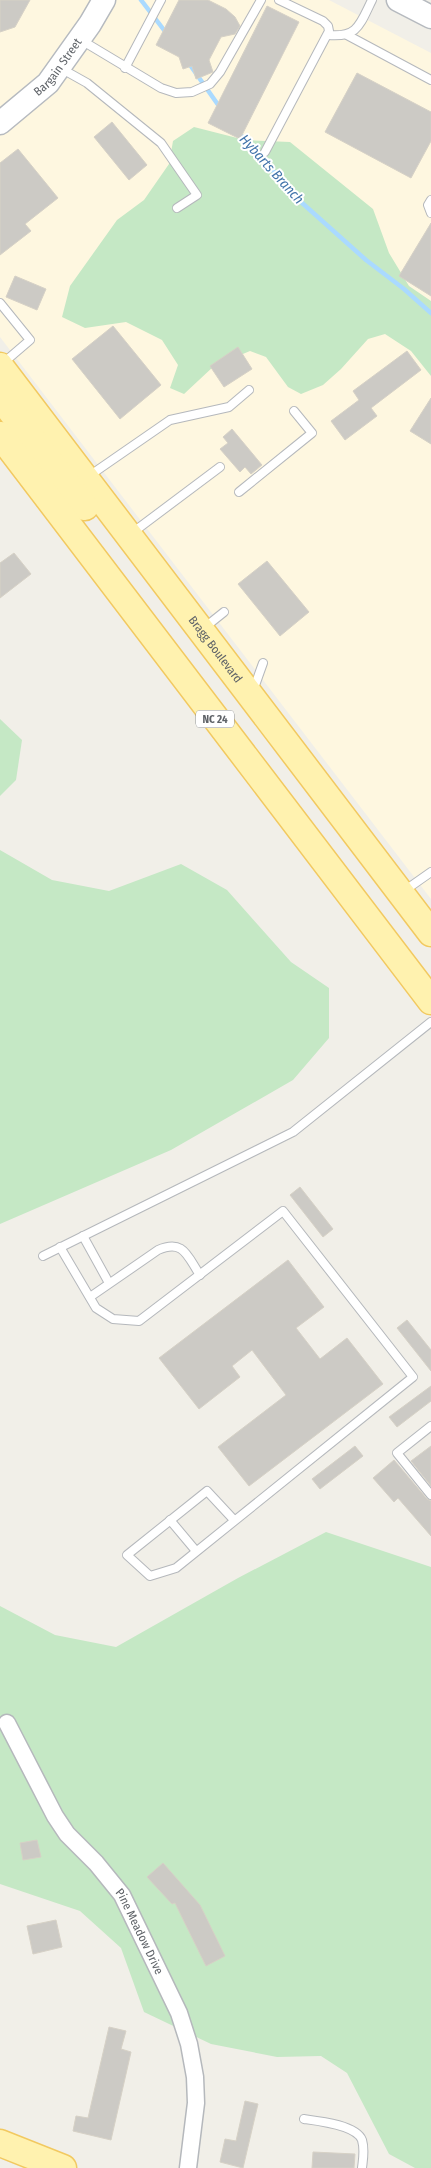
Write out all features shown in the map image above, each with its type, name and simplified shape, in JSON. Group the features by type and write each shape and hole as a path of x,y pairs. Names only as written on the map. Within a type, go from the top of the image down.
{"main road":[{"name":"Bragg Boulevard","path":"0,366 431,933"},
{"path":"0,397 97,522 108,529 128,536"},
{"name":"NC 24","path":"0,435 431,1001"},
{"path":"0,2143 53,2166"}],"street":[{"name":"Bargain Street","path":"0,123 48,83 104,0"},
{"path":"398,0 431,17"},
{"name":"Pine Meadow Drive","path":"7,1724 67,1834 96,1863 122,1895 178,2013 189,2044 195,2077 196,2103 188,2168"}],"lane":[{"path":"125,68 161,0"},
{"path":"79,39 161,88 176,93 192,92 210,84 220,72 261,0"},
{"path":"265,152 328,35 328,26 323,20 279,0"},
{"path":"328,35 341,37 357,28 372,0"},
{"path":"347,35 431,80"},
{"path":"59,68 87,83 160,143 197,195 177,208"},
{"path":"431,200 428,205 431,213"},
{"path":"0,303 30,340 0,366"},
{"path":"86,478 170,420 229,408 249,390"},
{"path":"239,492 312,433 294,411"},
{"path":"128,536 220,467"},
{"path":"200,631 224,612"},
{"path":"251,698 263,663"},
{"path":"401,894 431,872"},
{"path":"43,1256 293,1132 431,1022"},
{"path":"60,1247 96,1308 113,1319 139,1321 283,1211 413,1377 176,1568 150,1576 127,1555 207,1491 234,1520"},
{"path":"83,1236 110,1283"},
{"path":"90,1297 158,1250 169,1245 177,1246 184,1251 200,1275"},
{"path":"431,1426 397,1453 431,1495"},
{"path":"170,1520 196,1551"},
{"path":"304,2119 328,2123 353,2131 361,2139 364,2152 362,2168"}],"shaded area":[{"path":"0,0 329,0 431,53 431,899 0,337"}],"green space":[{"path":"194,127 245,140 290,142 373,209 389,253 409,286 431,301 431,376 411,351 385,334 368,339 341,369 323,385 301,394 288,387 266,357 250,351 214,366 184,394 170,388 178,365 162,340 126,322 85,328 62,317 70,286 117,220 144,200 169,164 173,141"},
{"path":"0,719 22,740 16,780 0,796"},
{"path":"0,850 52,880 109,891 181,864 227,890 291,962 329,988 329,1038 293,1080 171,1150 0,1224"},
{"path":"326,1532 431,1567 431,2168 415,2168 389,2154 347,2073 321,2056 277,2057 211,2044 144,2012 121,1948 80,1911 0,1884 0,1606 55,1635 116,1647 238,1578"}],"building":[{"path":"0,0 30,0 15,27 0,32"},
{"path":"179,0 208,0 226,9 235,17 240,26 235,34 221,37 209,60 213,72 196,79 192,66 183,69 179,57 156,45"},
{"path":"267,6 299,22 240,139 208,123"},
{"path":"357,73 431,112 431,141 411,178 325,132"},
{"path":"112,122 147,165 129,180 94,137"},
{"path":"18,149 58,198 25,224 31,231 0,255 0,163"},
{"path":"431,223 431,296 399,276"},
{"path":"15,276 46,289 37,310 6,297"},
{"path":"113,326 161,385 120,419 72,359"},
{"path":"238,347 252,369 224,387 210,366"},
{"path":"407,351 421,370 371,408 377,416 345,440 331,421 359,400 353,391"},
{"path":"431,398 431,444 410,431"},
{"path":"232,429 262,465 251,474 245,467 240,472 220,449 228,443 223,437"},
{"path":"14,553 31,574 0,598 0,563"},
{"path":"267,561 309,612 280,636 238,584"},
{"path":"300,1187 333,1229 323,1237 290,1195"},
{"path":"288,1260 324,1307 296,1328 320,1359 347,1338 383,1384 249,1486 218,1447 286,1395 252,1350 232,1366 240,1377 199,1409 159,1358"},
{"path":"407,1320 431,1350 431,1371 397,1328"},
{"path":"431,1386 431,1401 397,1427 389,1417"},
{"path":"355,1446 363,1456 320,1489 312,1479"},
{"path":"431,1446 431,1486 411,1461"},
{"path":"394,1460 427,1499 431,1501 431,1536 398,1498 394,1502 373,1478"},
{"path":"37,1840 41,1857 23,1860 20,1843"},
{"path":"163,1863 200,1905 225,1956 206,1966 175,1903 172,1904 147,1877"},
{"path":"56,1920 62,1947 33,1954 27,1926"},
{"path":"109,2027 126,2031 121,2049 131,2052 111,2140 73,2131 76,2116 88,2118"},
{"path":"245,2101 258,2104 243,2168 220,2162 225,2139 236,2141"},
{"path":"313,2152 355,2154 354,2168 312,2168"}],"waterway":[{"name":"Hybarts Branch","path":"141,0 167,34"},
{"name":"Hybarts Branch","path":"188,62 221,109"},
{"name":"Hybarts Branch","path":"239,133 301,202 366,260 404,289 431,313"}]}
